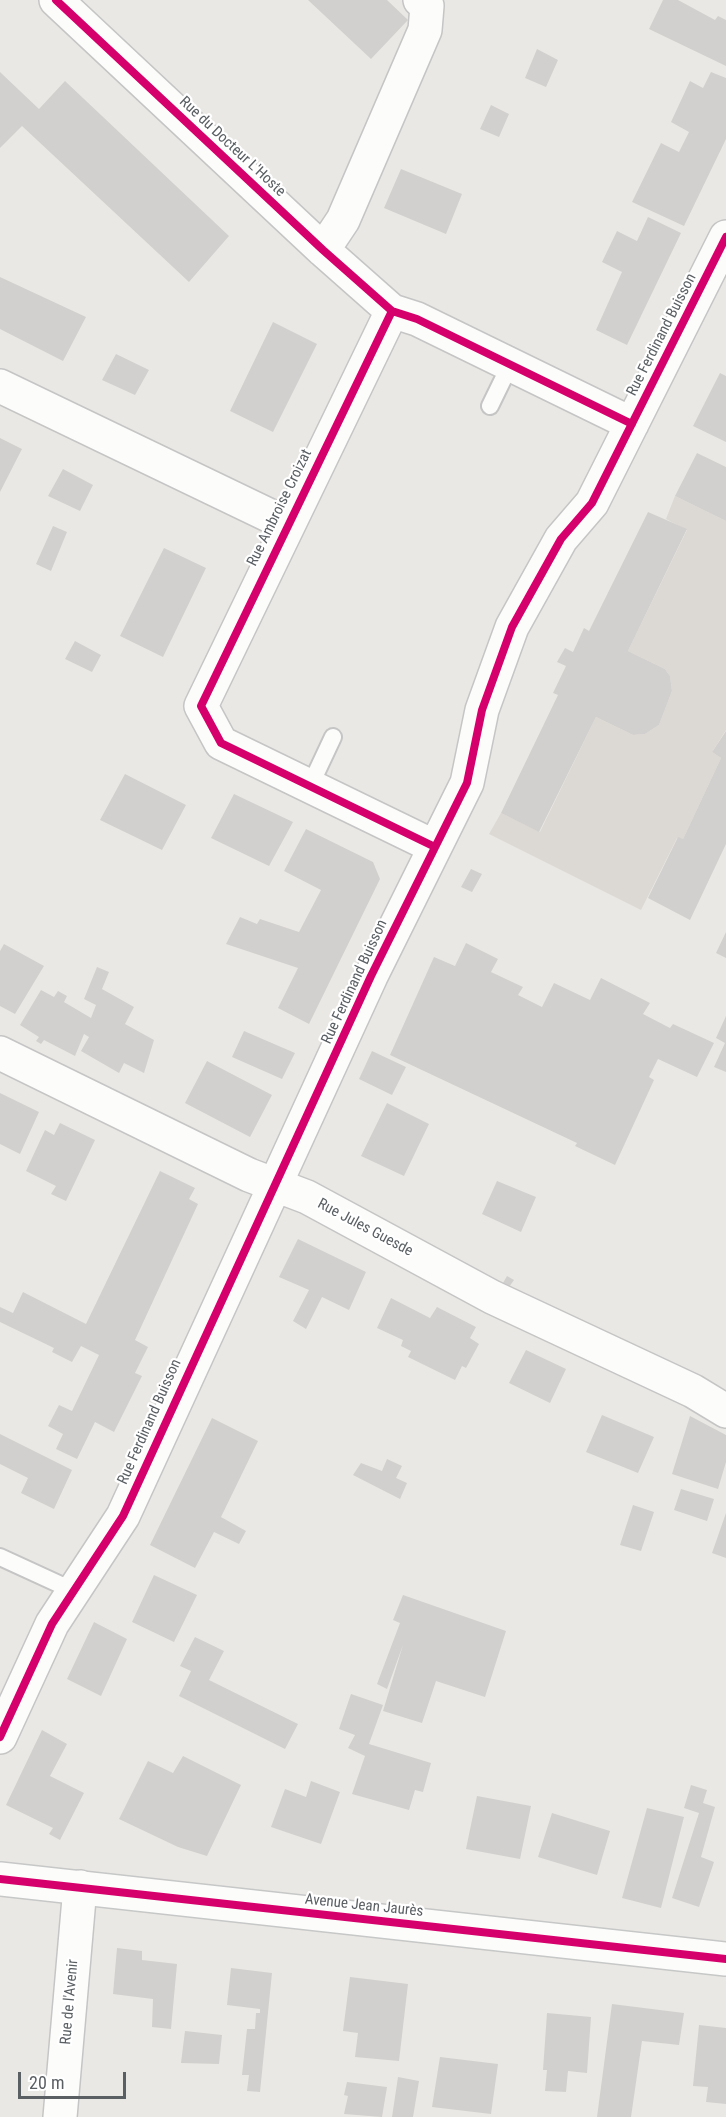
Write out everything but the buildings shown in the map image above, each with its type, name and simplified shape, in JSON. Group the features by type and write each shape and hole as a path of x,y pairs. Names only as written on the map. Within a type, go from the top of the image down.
{"street":[{"name":"Rue du Docteur L'Hoste","path":"56,0 323,250 392,311"},
{"path":"323,250 343,220 425,30 427,6 420,0"},
{"name":"Rue Ferdinand Buisson","path":"0,1737 52,1624 123,1516 371,976 467,783 482,710 512,627 561,539 592,503 726,237"},
{"path":"392,311 417,319 632,424"},
{"name":"Rue Ambroise Croizat","path":"392,311 287,524 201,706 210,728 221,743 435,847"},
{"name":"Rue Ambroise Croizat","path":"0,386 287,524"},
{"name":"Rue Jules Guesde","path":"0,1053 274,1185 307,1197 492,1297 693,1391 726,1411"},
{"name":"Avenue Jean Jaurès","path":"0,1879 726,1959"},
{"name":"Rue de l'Avenir","path":"60,2117 80,1887"}],"lane":[{"path":"490,406 510,364"},
{"path":"310,786 333,738"},
{"path":"0,1557 74,1591"}],"shaded area":[{"path":"675,496 726,521 726,730 712,752 721,758 683,839 677,838 641,910 489,834 501,813 540,832 596,717 633,735 645,734 659,725 672,691 670,676 665,669 628,651 687,530 666,519"}],"cycle path":[{"path":"56,0 323,250 392,311 417,319 632,424"},
{"path":"0,1737 52,1624 123,1516 371,976 467,783 482,710 512,627 561,539 592,503 726,237"},
{"path":"392,311 201,706 221,743 435,847"},
{"path":"0,1879 726,1959"}]}
